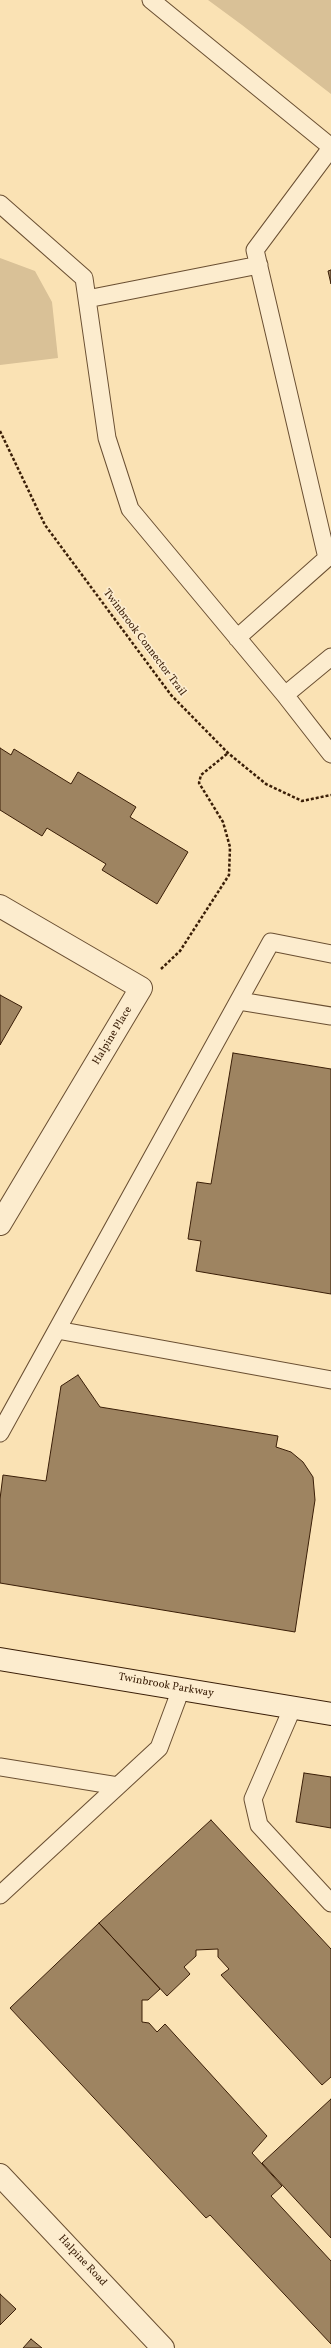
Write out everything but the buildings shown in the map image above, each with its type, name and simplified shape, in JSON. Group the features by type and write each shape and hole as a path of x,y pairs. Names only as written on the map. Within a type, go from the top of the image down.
{"street":[{"path":"0,906 141,988"},
{"name":"Halpine Place","path":"0,1224 141,988"},
{"name":"Twinbrook Parkway","path":"0,1659 331,1714"},
{"name":"Halpine Road","path":"0,2175 163,2348"}],"lane":[{"path":"151,0 331,148 255,250 327,558 237,638"},
{"path":"0,204 84,278 107,438 130,509 285,695 331,754"},
{"path":"87,299 259,265"},
{"path":"285,695 331,657"},
{"path":"0,1433 271,942 331,954"},
{"path":"239,1001 331,1016"},
{"path":"57,1330 331,1380"},
{"path":"0,1895 159,1748 180,1689"},
{"path":"292,1708 253,1799 259,1825 331,1903"},
{"path":"0,1767 118,1786"}],"path":[{"name":"Twinbrook Connector Trail","path":"0,431 45,525 171,695 228,753 266,784 302,801 331,795"},
{"path":"141,988 180,952 229,875 230,847 223,822 199,783 201,775 228,753"}],"shaded area":[{"path":"208,0 331,0 331,94 242,25"},
{"path":"0,258 35,271 52,302 58,358 0,365"}]}
